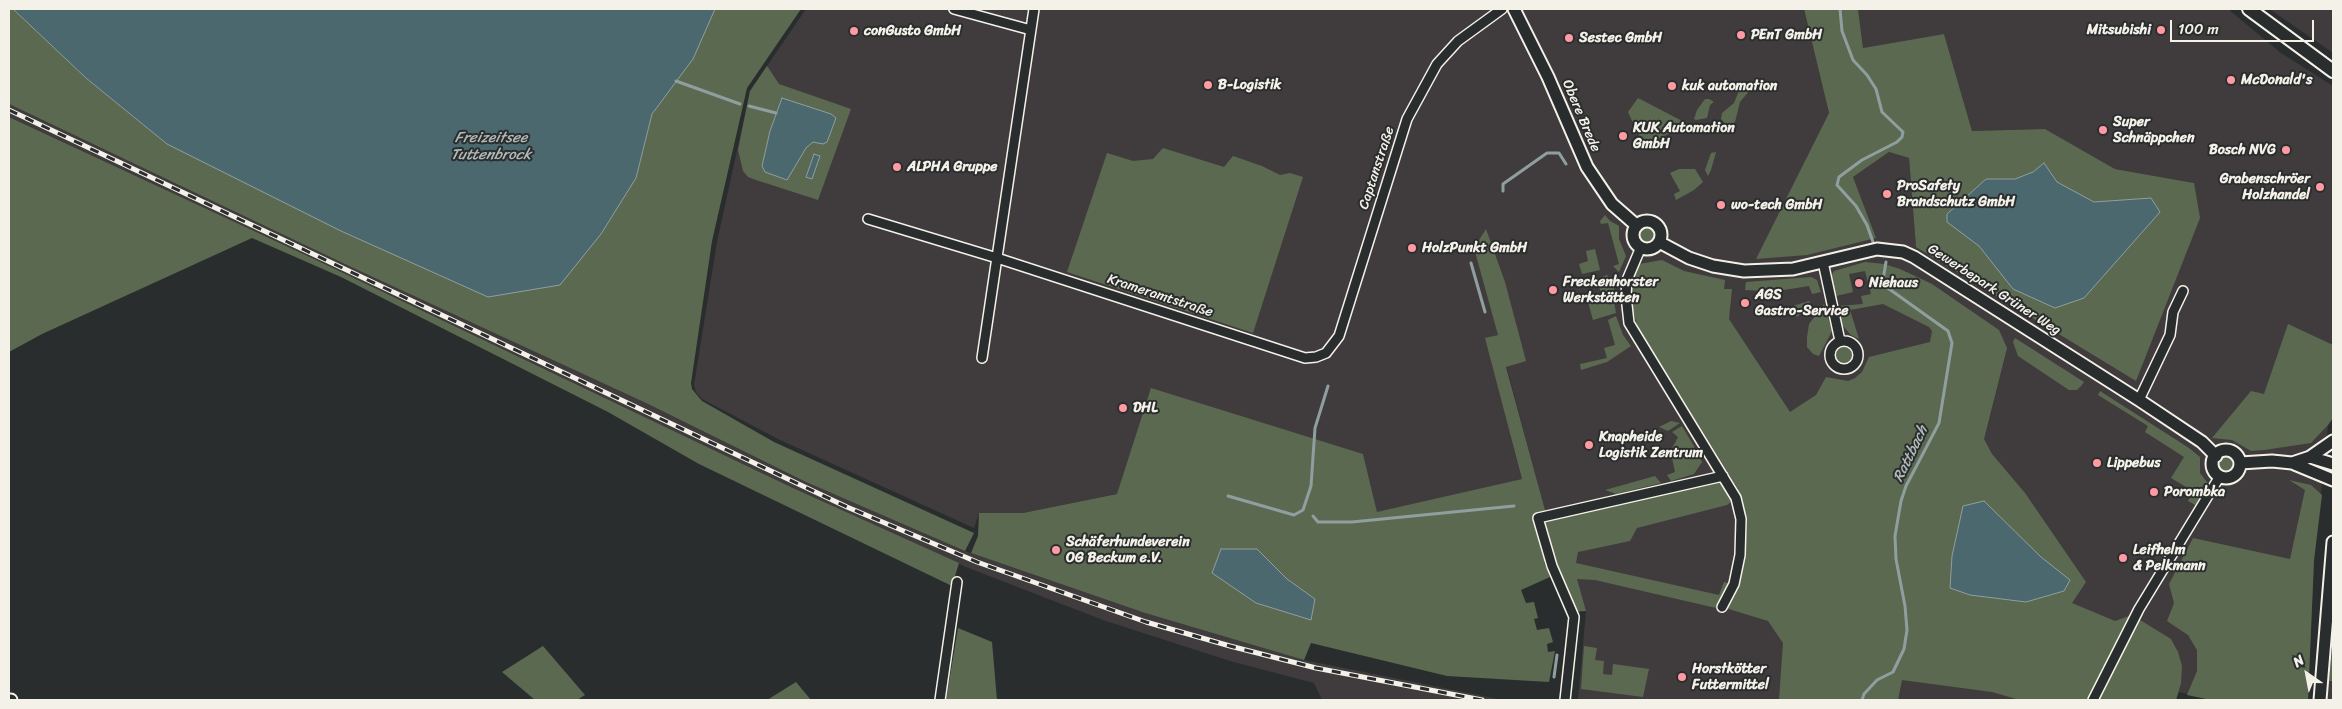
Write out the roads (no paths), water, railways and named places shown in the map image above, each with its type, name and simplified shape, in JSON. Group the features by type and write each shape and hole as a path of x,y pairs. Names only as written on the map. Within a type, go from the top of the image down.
{"main road":[{"path":"2249,9 2333,70"}],"street":[{"path":"954,9 1031,30"},
{"path":"982,358 1034,9"},
{"name":"Captanstraße","path":"1316,357 1326,353 1339,336 1412,111 1437,64 1458,41 1502,9"},
{"name":"Obere Brede","path":"1514,9 1545,69 1587,167 1612,204 1636,226"},
{"name":"Krameramtstraße","path":"868,219 997,258 1305,358 1316,357"},
{"path":"1644,221 1656,223 1661,233 1659,242 1653,248 1641,247 1633,238 1636,226 1644,221"},
{"name":"Gewerbepark Grüner Weg","path":"1659,242 1681,254 1713,266 1744,271 1793,269 1877,248 1890,249 1914,257 2202,442 2216,456"},
{"path":"1641,247 1627,280 1626,296 1629,323 1736,498 1741,519 1740,555 1734,584 1722,607"},
{"path":"1822,262 1840,341"},
{"path":"2138,400 2170,335 2173,312 2183,291"},
{"path":"2292,463 2310,457 2333,441"},
{"path":"2221,452 2233,452 2240,463 2236,474 2231,477 2220,476 2213,467 2216,456 2221,452"},
{"path":"2310,457 2333,464"},
{"path":"2240,463 2272,460 2292,463 2333,480"},
{"path":"1565,700 1574,617 1552,566 1538,518 1723,476"},
{"path":"2094,700 2139,609 2220,476"},
{"path":"2320,700 2333,542"},
{"path":"940,700 957,582"}],"water":[{"name":"Freizeitsee Tuttenbrock","path":"13,9 715,9 693,59 652,114 636,178 601,234 560,285 488,297 341,231 167,144 86,78"},
{"path":"782,98 831,114 836,118 827,142 823,144 813,142 806,148 787,180 765,172 762,166 770,131"},
{"path":"814,154 820,156 812,179 806,177"},
{"path":"2044,163 2057,182 2094,202 2151,198 2160,212 2084,298 2055,308 2013,289 1979,246 1947,222 1947,214 1986,179 2015,179 2033,172"},
{"path":"1984,501 2041,557 2070,580 2064,591 2026,602 1970,595 1950,588 1952,556 1963,506"},
{"path":"1221,549 1257,549 1287,579 1315,599 1311,620 1256,603 1212,573"}],"waterway":[{"name":"Rattbach","path":"1840,9 1842,31 1853,60 1867,75 1876,89 1882,112 1903,132 1902,137 1897,142 1862,160 1839,177 1837,185 1856,206 1867,225 1873,242"},
{"path":"676,81 740,104"},
{"path":"749,106 776,113"},
{"path":"1503,191 1503,184 1547,153 1559,153 1566,164"},
{"name":"Rattbach","path":"1862,700 1864,694 1877,680 1893,672 1904,649 1907,630 1905,606 1896,559 1895,536 1901,501 1906,486 1939,423 1952,343 1948,331 1885,286 1883,280 1886,262"},
{"path":"1471,263 1485,312"},
{"path":"1228,496 1294,515 1303,510 1311,486 1315,428 1328,386"},
{"path":"1313,516 1318,522 1352,522 1514,506"},
{"path":"1554,677 1557,655"}],"railway":[{"path":"9,110 847,507 977,562 1146,622 1230,646 1316,668 1482,700"}],"place":[{"name":"Mitsubishi","path":"2161,30"},
{"name":"conGusto GmbH","path":"854,31"},
{"name":"PEnT GmbH","path":"1741,35"},
{"name":"Sestec GmbH","path":"1569,38"},
{"name":"McDonald's","path":"2231,80"},
{"name":"B-Logistik","path":"1208,85"},
{"name":"kuk automation","path":"1672,86"},
{"name":"Super Schnäppchen","path":"2103,130"},
{"name":"KUK Automation GmbH","path":"1623,136"},
{"name":"Bosch NVG","path":"2286,150"},
{"name":"ALPHA Gruppe","path":"897,167"},
{"name":"Grabenschröer Holzhandel","path":"2320,187"},
{"name":"ProSafety Brandschutz GmbH","path":"1887,194"},
{"name":"wo-tech GmbH","path":"1721,205"},
{"name":"HolzPunkt GmbH","path":"1412,248"},
{"name":"Niehaus","path":"1859,283"},
{"name":"Freckenhorster Werkstätten","path":"1553,290"},
{"name":"AGS Gastro-Service","path":"1745,303"},
{"name":"DHL","path":"1123,408"},
{"name":"Knapheide Logistik Zentrum","path":"1589,445"},
{"name":"Lippebus","path":"2097,463"},
{"name":"Porombka","path":"2154,492"},
{"name":"Schäferhundeverein OG Beckum e.V.","path":"1056,550"},
{"name":"Leifhelm & Pelkmann","path":"2123,558"},
{"name":"Horstkötter Futtermittel","path":"1682,677"}]}
